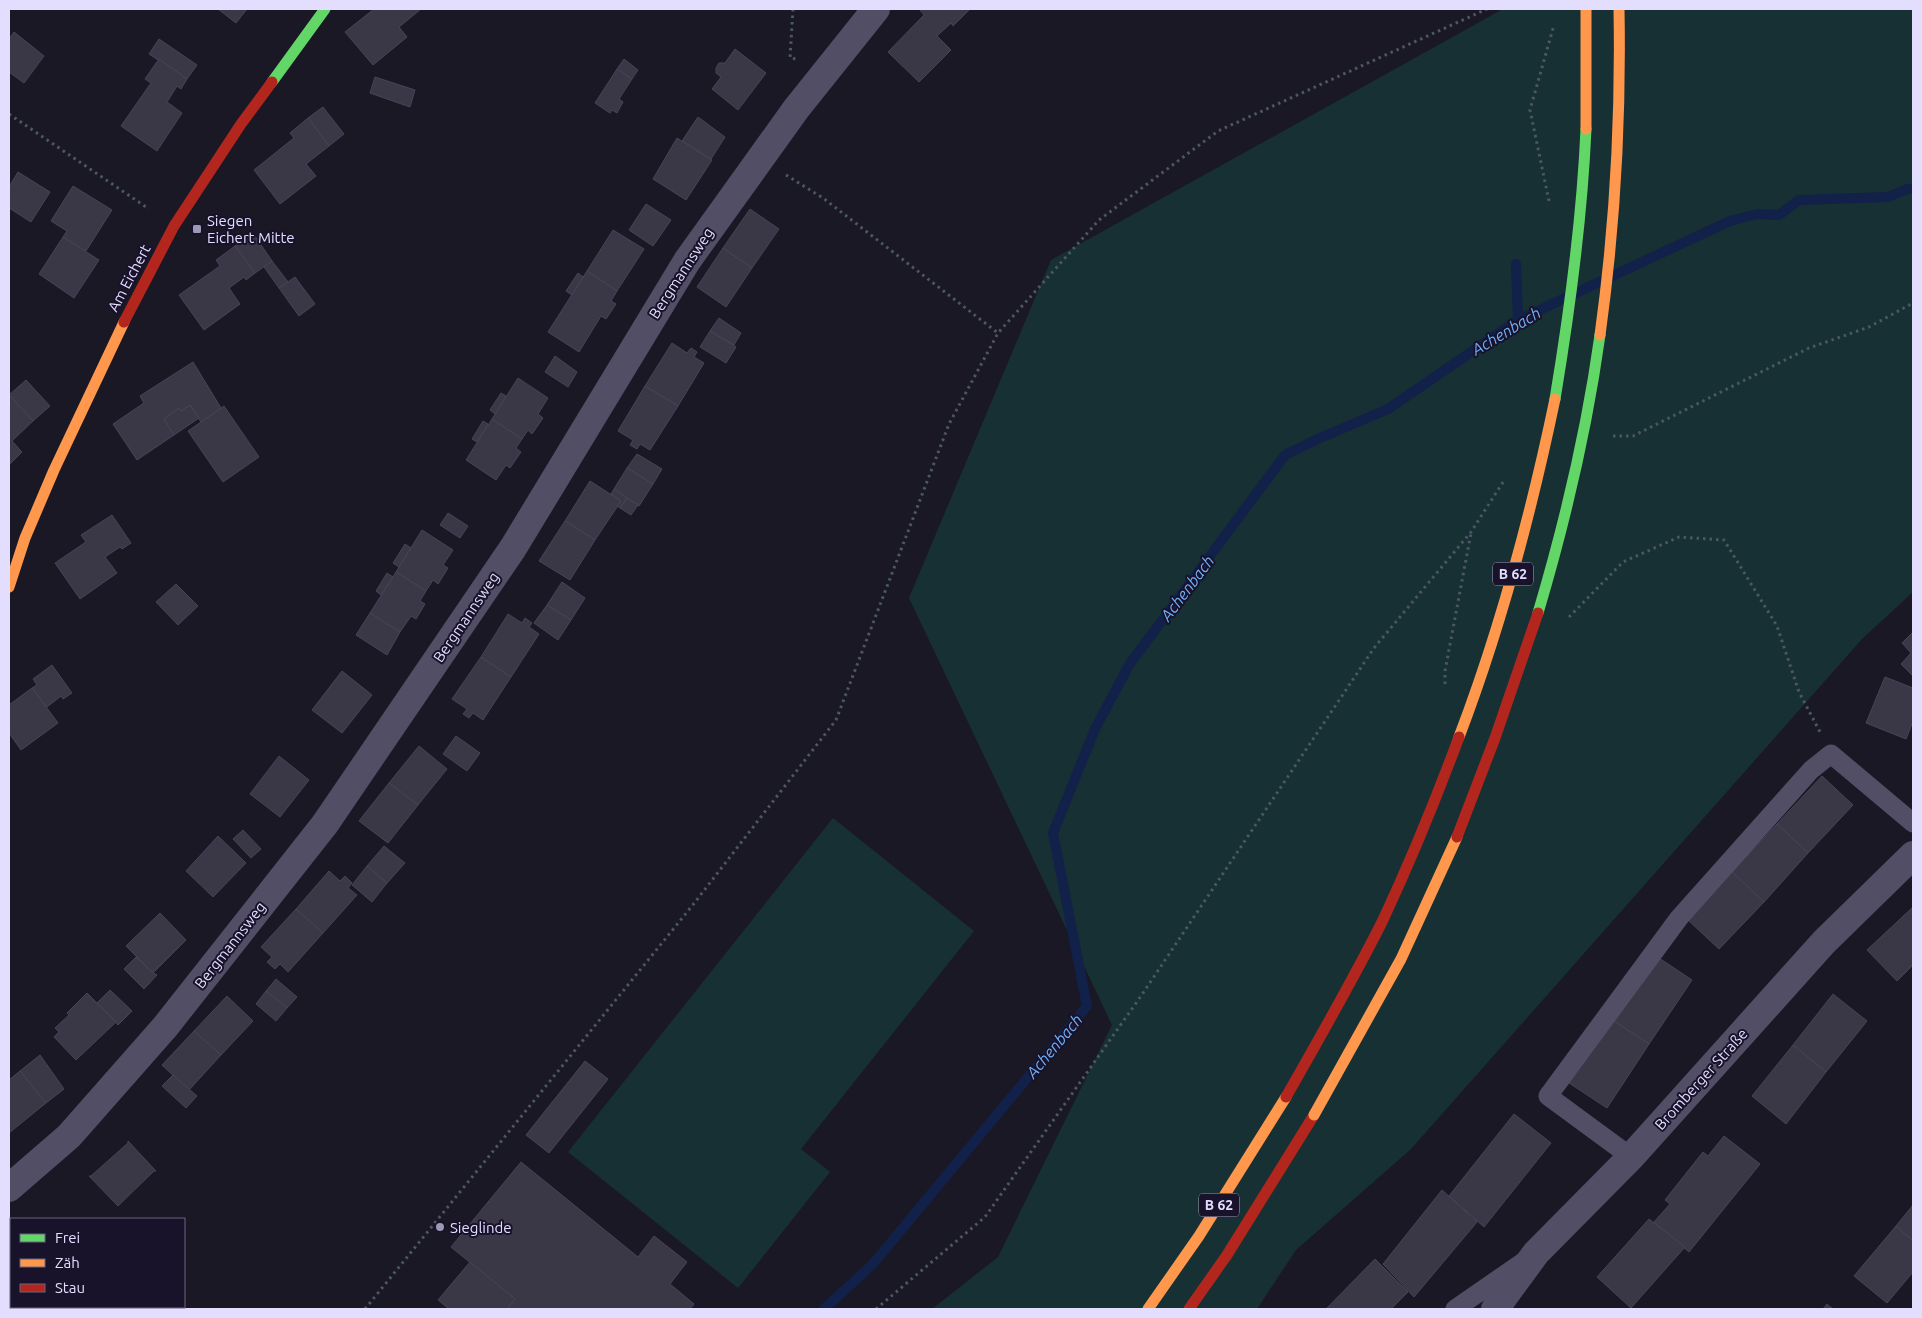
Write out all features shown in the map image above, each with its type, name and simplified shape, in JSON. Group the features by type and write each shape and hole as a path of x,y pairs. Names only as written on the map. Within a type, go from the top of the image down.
{"main road":[{"name":"Am Eichert","path":"9,588 25,538 54,470 118,333 174,226 241,124 325,9"},
{"name":"B 62","path":"1148,1309 1199,1236 1286,1098 1336,1010 1383,919 1424,826 1462,732 1495,636 1524,538 1544,456 1564,348 1576,256 1584,164 1587,72 1586,9"},
{"name":"B 62","path":"1189,1309 1227,1255 1314,1115 1366,1026 1409,942 1456,839 1494,744 1528,646 1581,446 1598,353 1610,260 1617,166 1620,72 1619,9"}],"street":[{"name":"Bergmannsweg","path":"9,1188 69,1136 159,1034 325,824 513,548 687,261 759,158 876,9"},
{"name":"Bromberger Straße","path":"1495,1309 1536,1253 1631,1157 1824,942 1913,855"}],"lane":[{"path":"1631,1157 1548,1096 1679,918 1811,770 1831,754 1913,823"},
{"path":"1455,1309 1536,1253"}],"path":[{"path":"793,9 790,58 803,60"},
{"path":"365,1309 692,906 836,720 949,424 998,333 1099,220 1218,131 1487,9"},
{"path":"1550,205 1530,110 1556,18"},
{"path":"9,114 174,226"},
{"path":"759,158 823,198 998,333"},
{"path":"1605,436 1632,436 1809,348 1869,327 1913,302"},
{"path":"876,1309 985,1218 1141,996 1374,648 1471,532 1445,670 1445,687"},
{"path":"1568,618 1623,562 1679,537 1724,540 1778,626 1799,692 1831,754"}],"green space":[{"path":"1503,9 1913,9 1913,592 1862,639 1411,1149 1296,1250 1257,1309 932,1309 998,1257 1112,1025 909,598 1051,260"},
{"path":"833,818 974,931 801,1149 830,1172 738,1288 568,1152"}],"building":[{"path":"218,9 247,9 236,23"},
{"path":"374,9 421,9 399,27 407,37 373,65 345,32"},
{"path":"921,9 970,9 953,26 951,23 937,36 951,50 919,82 888,52 924,15"},
{"path":"14,32 44,56 24,83 9,72 9,39"},
{"path":"159,39 197,65 187,79 149,54"},
{"path":"735,49 766,73 738,110 712,89 721,77 716,73 716,68 719,63 725,63"},
{"path":"159,59 187,79 181,89 177,86 167,102 182,113 157,151 121,126 151,83 145,79"},
{"path":"624,59 638,70 632,79 617,69"},
{"path":"617,69 632,79 619,99 623,102 617,113 612,110 610,113 595,103"},
{"path":"375,77 415,90 410,107 370,93"},
{"path":"323,107 344,134 329,146 308,118"},
{"path":"698,117 725,137 711,159 682,141"},
{"path":"308,118 329,146 306,164 316,176 280,204 254,170 294,138 290,133"},
{"path":"677,138 712,160 686,200 653,179"},
{"path":"18,172 50,192 31,222 9,208 9,187"},
{"path":"73,186 112,210 86,251 63,237 67,231 51,221"},
{"path":"646,204 671,220 653,246 629,230"},
{"path":"750,209 779,229 752,268 723,248"},
{"path":"613,230 644,249 617,291 587,271"},
{"path":"253,233 272,261 255,273 235,246"},
{"path":"63,237 99,260 74,298 39,274"},
{"path":"235,246 255,273 246,280 244,277 229,288 240,304 204,330 179,295 220,266 216,260"},
{"path":"723,248 752,268 726,307 697,287"},
{"path":"272,261 288,282 279,288 264,267"},
{"path":"587,271 617,291 611,301 616,304 606,319 601,316 579,352 548,332"},
{"path":"578,273 583,277 572,295 566,291"},
{"path":"295,277 315,304 299,316 279,288"},
{"path":"719,318 741,333 734,345 710,331"},
{"path":"710,331 736,347 726,363 700,347"},
{"path":"672,343 687,353 691,348 697,352 694,357 704,363 678,406 645,386"},
{"path":"555,356 577,372 568,387 545,372"},
{"path":"193,362 221,408 201,422 190,405 181,411 179,408 164,419 174,435 137,460 113,424 144,403 140,396"},
{"path":"518,378 548,398 538,414 543,418 532,434 528,430 522,439 492,419"},
{"path":"26,380 50,406 33,421 9,395"},
{"path":"645,386 678,406 650,450 640,444 637,449 630,445 633,440 618,431"},
{"path":"501,393 506,396 495,414 490,410"},
{"path":"9,395 33,421 12,441 22,452 9,465"},
{"path":"190,405 199,418 174,435 164,419 179,408 181,411"},
{"path":"224,406 259,457 223,482 188,431"},
{"path":"492,419 522,439 516,448 521,452 510,468 506,465 496,480 466,460"},
{"path":"483,421 488,424 477,442 472,439"},
{"path":"637,454 662,469 653,484 627,468"},
{"path":"627,468 653,484 639,506 614,489"},
{"path":"590,481 621,501 595,540 565,521"},
{"path":"614,489 627,498 620,508 617,506 621,501 611,494"},
{"path":"627,498 638,505 631,515 620,508"},
{"path":"448,513 468,526 460,538 440,525"},
{"path":"112,515 131,543 122,549 120,547 105,557 117,573 80,599 55,563 86,542 81,535"},
{"path":"565,521 595,540 570,580 539,561"},
{"path":"422,530 453,550 443,565 448,568 438,584 433,580 426,591 396,572"},
{"path":"405,544 411,548 399,567 393,563"},
{"path":"396,572 426,591 420,601 425,604 416,619 411,616 400,632 370,613"},
{"path":"387,573 393,577 381,595 376,591"},
{"path":"562,582 585,598 571,620 547,605"},
{"path":"176,584 198,606 178,625 156,602"},
{"path":"547,605 571,620 558,640 534,623"},
{"path":"370,613 400,632 387,655 356,635"},
{"path":"508,614 522,623 525,618 532,623 529,627 539,634 511,677 481,657"},
{"path":"1913,632 1913,676 1901,664 1911,653 1902,643"},
{"path":"481,657 511,677 483,720 473,713 469,718 463,714 467,709 452,699"},
{"path":"52,665 72,693 63,699 61,696 47,707 32,688 37,685 33,679"},
{"path":"342,671 372,695 342,733 312,710"},
{"path":"1885,677 1913,688 1913,721 1906,739 1866,723"},
{"path":"32,688 58,723 21,750 9,733 9,705"},
{"path":"456,736 480,753 467,771 443,754"},
{"path":"419,746 447,769 418,805 389,783"},
{"path":"279,756 309,780 280,817 250,794"},
{"path":"1822,776 1853,805 1808,853 1777,824"},
{"path":"389,783 418,805 388,843 359,821"},
{"path":"1777,824 1808,853 1764,902 1732,872"},
{"path":"243,830 261,849 251,858 233,839"},
{"path":"218,836 246,863 213,897 186,871"},
{"path":"384,846 405,863 387,883 367,866"},
{"path":"367,866 387,883 372,902 352,885"},
{"path":"329,871 340,881 345,876 352,883 348,888 357,895 323,933 296,909"},
{"path":"1732,872 1764,902 1719,949 1688,920"},
{"path":"1913,907 1913,965 1897,981 1867,950"},
{"path":"296,909 323,933 288,972 280,964 275,969 267,962 272,957 261,947"},
{"path":"160,913 186,940 153,973 126,946"},
{"path":"1653,954 1692,980 1649,1044 1611,1019"},
{"path":"136,957 157,975 144,989 124,969"},
{"path":"276,979 297,997 287,1008 266,991"},
{"path":"110,990 132,1011 118,1025 97,1003"},
{"path":"266,991 287,1008 276,1021 256,1004"},
{"path":"87,993 116,1022 76,1060 54,1037 59,1032 55,1028 69,1015 67,1013"},
{"path":"1833,994 1867,1021 1826,1072 1793,1045"},
{"path":"227,996 253,1021 221,1055 194,1031"},
{"path":"1611,1019 1649,1044 1607,1108 1569,1083"},
{"path":"194,1031 221,1055 189,1090 162,1065"},
{"path":"1793,1045 1826,1072 1786,1124 1752,1096"},
{"path":"40,1055 64,1089 46,1103 20,1071"},
{"path":"585,1061 608,1079 549,1153 526,1135"},
{"path":"20,1071 46,1103 9,1133 9,1080"},
{"path":"173,1075 197,1096 186,1108 162,1086"},
{"path":"1514,1114 1551,1143 1484,1227 1449,1196"},
{"path":"1724,1136 1760,1164 1689,1252 1654,1222 1670,1204 1665,1200 1703,1152 1708,1156"},
{"path":"128,1141 156,1171 118,1206 89,1176"},
{"path":"521,1162 638,1257 654,1236 687,1262 670,1284 694,1304 690,1309 507,1309 515,1299 451,1247"},
{"path":"1442,1190 1477,1222 1414,1297 1383,1264"},
{"path":"1913,1205 1913,1241 1896,1226"},
{"path":"9,1216 10,1246 9,1244"},
{"path":"1649,1219 1685,1247 1631,1308 1597,1277"},
{"path":"1896,1226 1913,1241 1913,1272 1887,1303 1854,1276"},
{"path":"1375,1259 1408,1292 1391,1309 1326,1309"},
{"path":"470,1262 515,1299 507,1309 449,1309 438,1300"},
{"path":"1827,1304 1833,1309 1823,1309"}],"waterway":[{"name":"Achenbach","path":"824,1309 873,1264 1087,1006 1053,833 1095,729 1129,665 1285,455 1388,409 1518,320 1730,221 1757,214 1779,215 1799,200 1888,197 1907,189 1913,189"},
{"path":"1516,264 1518,320"}],"traffic: fast":[{"path":"272,82 325,9"},
{"path":"1555,399 1575,264 1582,197 1586,129"},
{"path":"1538,613 1574,475 1589,405 1600,335"}],"traffic: slow":[{"path":"1586,9 1586,129"},
{"path":"1600,335 1610,254 1616,172 1619,91 1619,9"},
{"path":"9,587 25,538 54,470 124,322"},
{"path":"1459,737 1502,612 1514,570 1536,485 1555,399"},
{"path":"1314,1115 1401,959 1457,837"},
{"path":"1148,1309 1199,1236 1286,1097"}],"traffic: jam":[{"path":"124,322 174,226 241,124 272,82"},
{"path":"1457,837 1495,738 1538,613"},
{"path":"1286,1097 1348,987 1383,920 1423,829 1459,737"},
{"path":"1189,1309 1227,1255 1314,1115"}],"place":[{"name":"Siegen Eichert Mitte","path":"197,229"},
{"name":"Sieglinde","path":"440,1227"}]}
